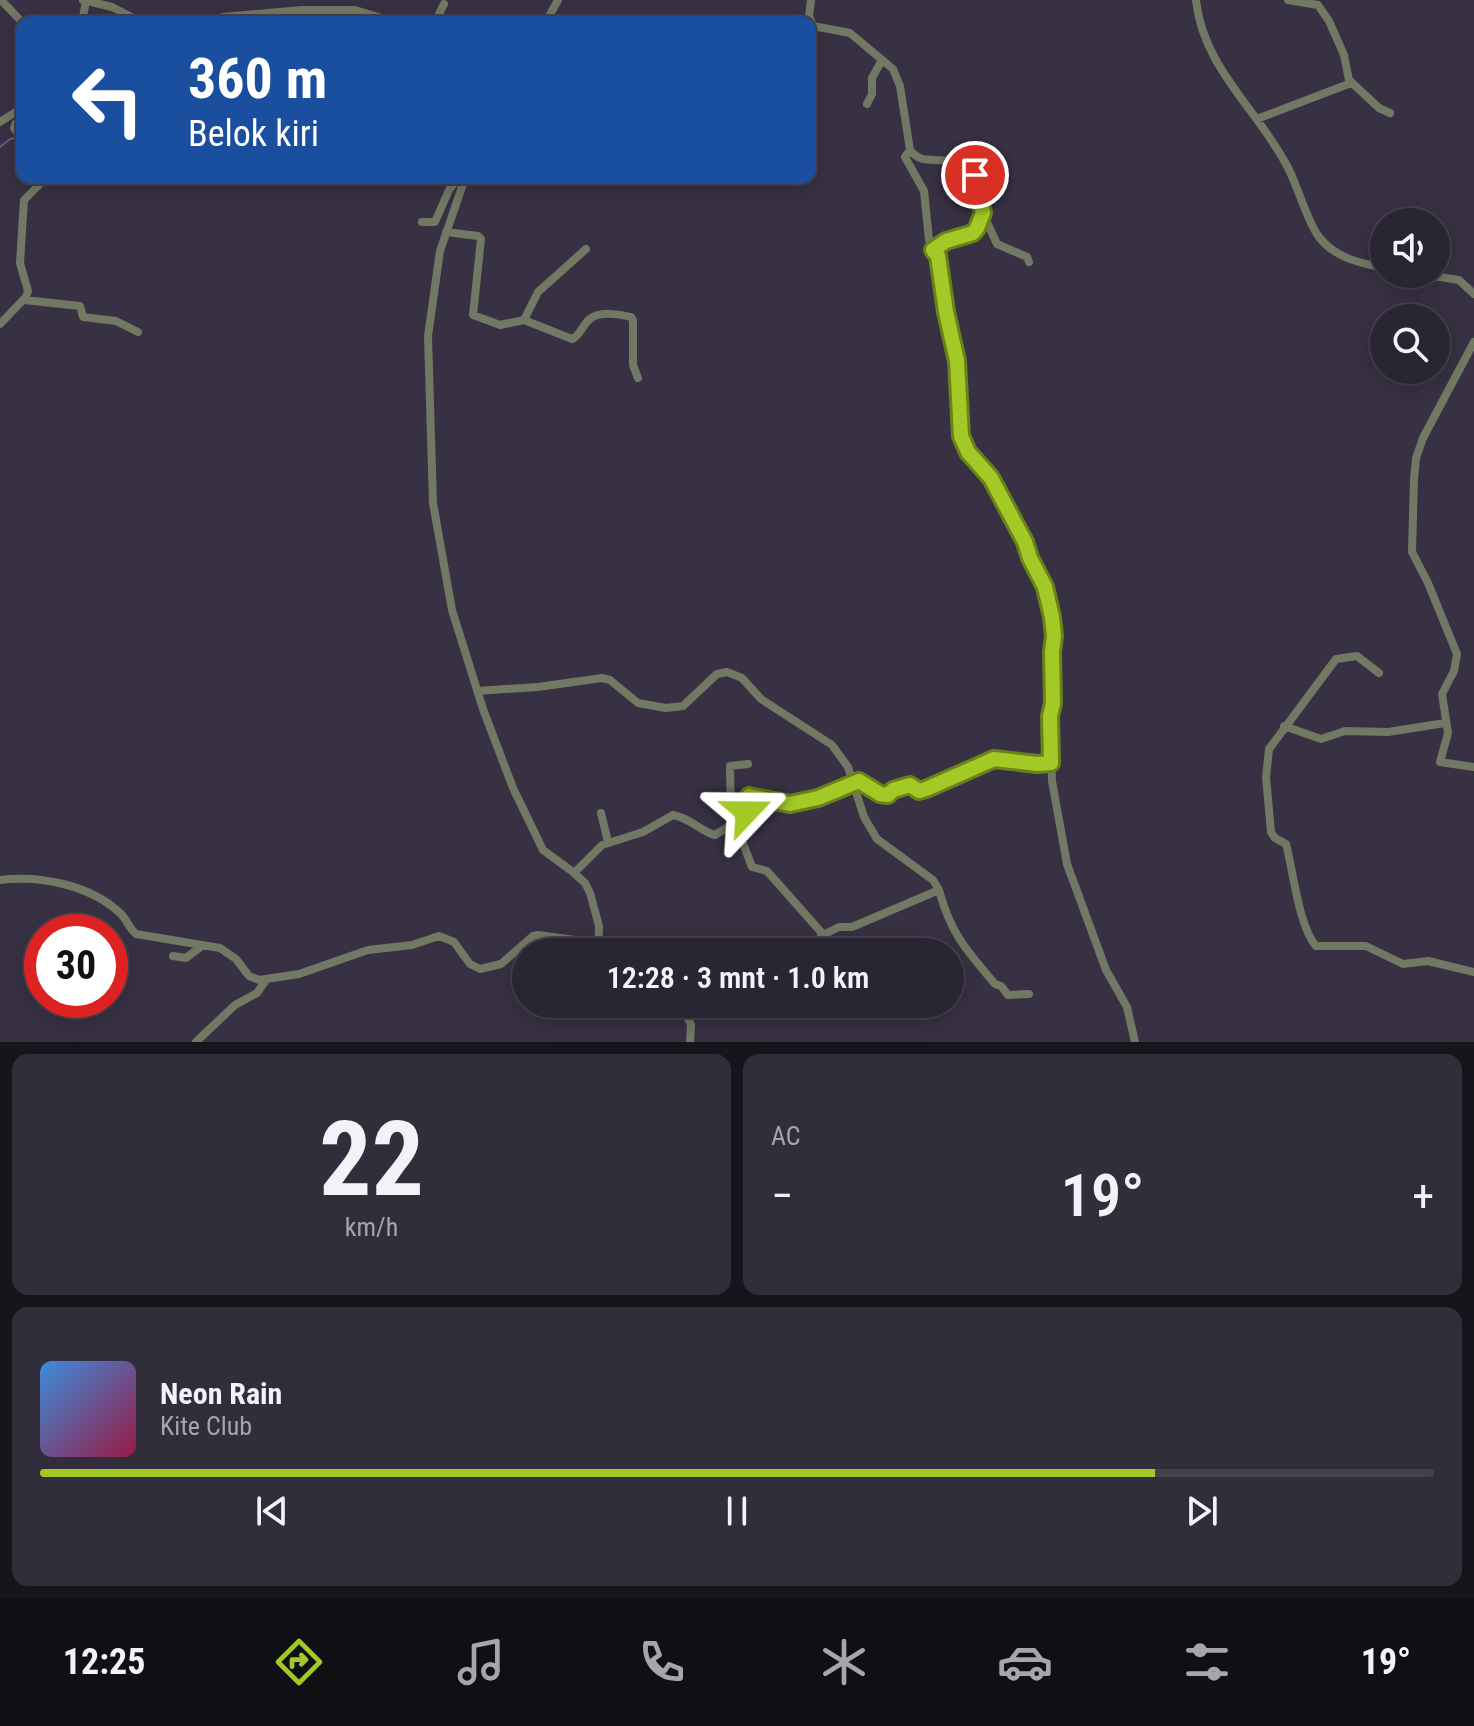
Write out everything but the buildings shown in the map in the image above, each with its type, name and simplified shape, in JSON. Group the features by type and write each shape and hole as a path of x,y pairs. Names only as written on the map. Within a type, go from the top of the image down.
{"street":[{"path":"1,0 16,16"},
{"path":"84,0 112,7 129,16"},
{"path":"355,10 358,0"},
{"path":"1196,0 1208,50 1285,162 1319,236 1350,261 1370,265"},
{"path":"1288,0 1313,4 1322,11 1344,55 1346,75 1351,83 1379,108 1390,113"},
{"path":"438,16 444,4"},
{"path":"232,16 355,10 375,16"},
{"path":"816,27 850,33 893,69 900,86 910,150 917,159 948,161 975,175 983,213 997,244 1027,257 1029,262"},
{"path":"867,104 872,94 872,78 882,60"},
{"path":"1257,119 1351,83"},
{"path":"910,150 905,157 924,191 929,240 938,256 957,361 961,436 968,452 991,478 1045,587 1054,636 1050,716 1052,781 1071,879 1106,970 1127,1007 1135,1042"},
{"path":"0,324 24,300 28,291 20,263 24,200 40,184"},
{"path":"422,222 435,222 454,184"},
{"path":"463,184 440,251 428,336 430,481 452,610 477,691 513,788 543,850 585,883 594,903 599,938"},
{"path":"933,250 946,241 973,233 983,213"},
{"path":"446,232 481,239 473,315 500,325 524,320 572,339 595,316 631,317 633,365 638,378"},
{"path":"524,320 538,292 586,249"},
{"path":"1450,279 1459,280 1474,294"},
{"path":"24,300 80,306 83,317 116,321 138,332"},
{"path":"1474,342 1423,438 1416,458 1412,552 1457,647 1456,665 1441,697 1448,733 1440,762 1474,767"},
{"path":"1379,673 1357,656 1336,659 1272,742 1267,755 1270,830 1273,837 1286,844 1294,885 1312,943 1322,947 1366,946 1403,964 1428,961 1474,972"},
{"path":"477,691 602,678 610,680 638,703 666,708 683,706 717,674 736,674 761,699 832,745 848,767 864,817 877,839 933,880 956,937 995,984 1008,995 1029,994"},
{"path":"1284,726 1321,739 1345,731 1388,732 1445,723"},
{"path":"574,873 608,842 643,832 673,815 690,820 712,836 734,826 746,816 749,796 790,804 818,798 863,781 880,794 888,795 893,790 910,785 919,791 926,789 994,759 1051,763"},
{"path":"748,764 730,766 734,826 754,869 767,871 823,938"},
{"path":"601,813 608,842"},
{"path":"0,880 59,883 99,898 121,914 136,934 220,948 236,959 249,976 266,980 299,974 368,950 412,945 439,936 454,942 470,964 480,969 501,964 512,954"},
{"path":"823,935 839,927 852,927 939,890"},
{"path":"531,938 554,938"},
{"path":"173,956 186,958 203,945"},
{"path":"196,1042 235,1005 257,993 266,980"},
{"path":"689,1018 690,1042"}],"waterway":[{"path":"343,11 343,16"},
{"path":"0,147 16,138"}],"route":[{"path":"747,812 748,797 753,795 775,803 806,802 859,781 880,794 888,795 893,790 910,785 919,791 926,789 994,759 1051,763 1052,617 1045,587 1025,542 991,478 968,452 961,436 957,361 938,256 933,250 946,241 973,233 977,228 983,213 975,175"}]}
